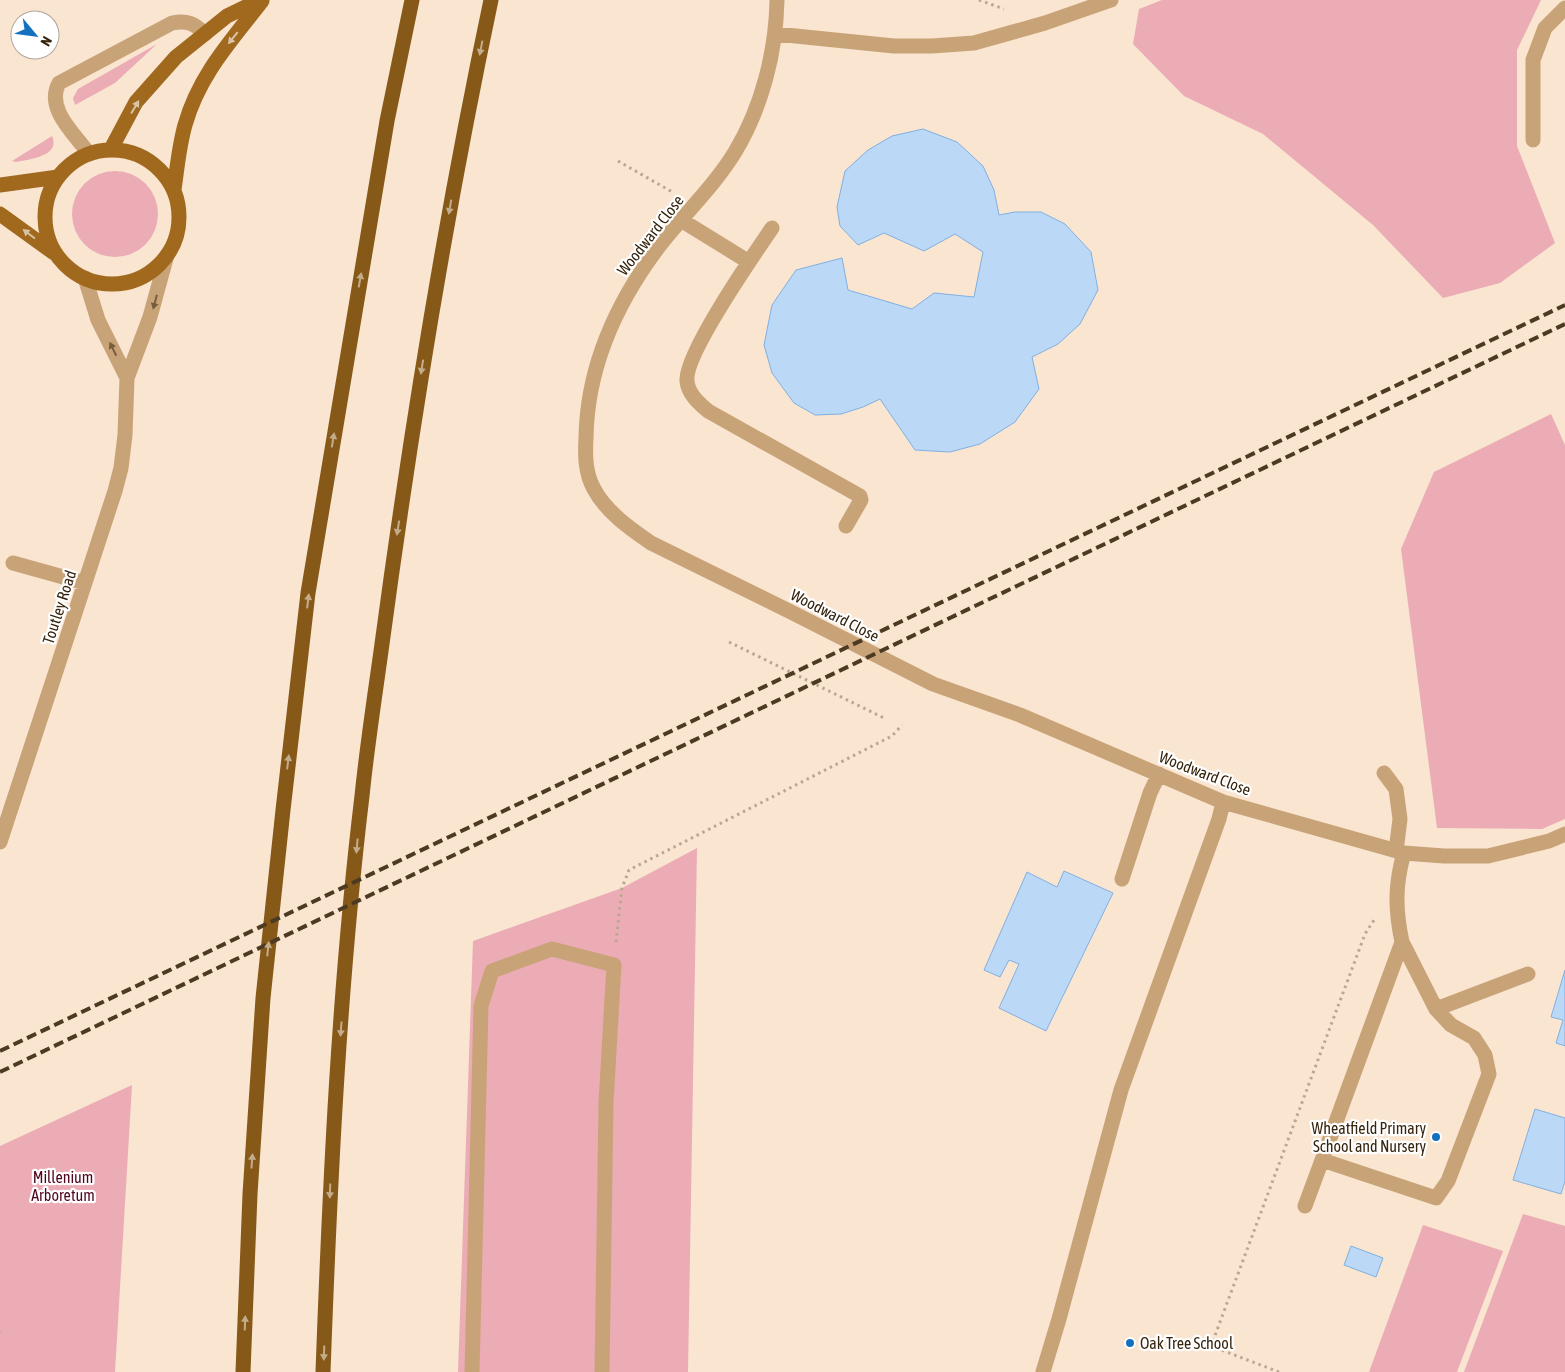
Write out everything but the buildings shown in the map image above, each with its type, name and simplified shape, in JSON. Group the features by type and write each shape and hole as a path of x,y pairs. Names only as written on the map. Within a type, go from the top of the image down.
{"highway":[{"path":"243,1372 250,1194 264,998 282,810 308,593 386,131 412,0"},
{"path":"323,1372 330,1186 344,980 361,797 422,371 455,176 491,0"}],"main road":[{"path":"111,150 136,102 176,57 227,16 261,0"},
{"path":"174,190 184,128 194,99 218,57 261,0"},
{"path":"0,214 57,255 70,269 86,278 108,284 130,281 151,271 167,255 173,245 179,223 177,201 174,190 163,173 148,160 131,152 111,150 89,154 77,159 58,177 50,192 46,208 45,224 57,255"},
{"path":"0,185 58,177"}],"street":[{"name":"Woodward Close","path":"777,0 776,34 771,61 750,121 736,150 722,172 658,248 628,292 603,346 594,375 586,426 585,457 587,473 594,490 606,504 624,522 652,543 933,684 1020,715 1223,802 1400,852 1444,856 1488,856 1549,841 1565,834"},
{"path":"776,34 894,46 974,43 1045,23 1110,0"},
{"path":"1533,140 1533,60 1546,28 1565,8"},
{"path":"89,154 57,109 54,100 55,91 59,83 172,23 181,21 195,24 206,34"},
{"path":"681,220 749,262"},
{"path":"772,228 718,312 689,366 686,379 689,391 708,411 860,496 861,500 846,526"},
{"name":"Toutley Road","path":"0,842 115,491 121,468 125,435 127,378 150,317 167,255"},
{"name":"Toutley Road","path":"86,278 98,320 127,378"},
{"path":"13,563 85,583"},
{"path":"1322,1160 1436,1198 1448,1182 1489,1074 1485,1055 1474,1038 1451,1025 1436,1009 1402,942 1396,886 1400,852 1400,818 1396,789 1384,772"},
{"path":"1122,879 1150,793 1159,774"},
{"path":"1042,1372 1059,1319 1122,1090 1219,819 1223,802"},
{"path":"1306,1206 1402,942"},
{"path":"472,1372 481,1006 492,971 552,949 614,965 606,1103 602,1372"},
{"path":"1436,1009 1528,974"}],"path":[{"path":"618,161 695,205"},
{"path":"729,642 884,718"},
{"path":"614,965 622,888 629,870 892,736 902,725"},
{"path":"1280,1372 1211,1346 1365,934 1396,886"}],"green space":[{"path":"1162,0 1541,0 1517,50 1517,146 1555,243 1500,283 1443,298 1373,225 1263,134 1184,96 1133,44 1139,9"},
{"path":"157,44 115,83 75,105 73,98 78,89"},
{"path":"52,136 54,143 48,152 29,159 12,161"},
{"path":"115,171 131,175 145,184 154,198 158,214 154,230 145,244 131,253 115,257 99,253 85,244 76,230 72,214 76,198 85,184 99,175"},
{"path":"1551,414 1565,445 1565,819 1542,829 1437,828 1401,549 1434,472"},
{"path":"697,848 688,1372 458,1372 473,941 622,888"},
{"name":"Millenium Arboretum","path":"132,1085 115,1372 0,1372 0,1146"},
{"path":"1523,1214 1565,1226 1565,1372 1464,1372"},
{"path":"1423,1225 1503,1251 1457,1372 1369,1372"}],"railway":[{"path":"0,1051 1565,305"},
{"path":"0,1072 1565,324"}],"place":[{"name":"Wheatfield Primary School and Nursery","path":"1436,1137"},
{"name":"Oak Tree School","path":"1130,1343"}]}
